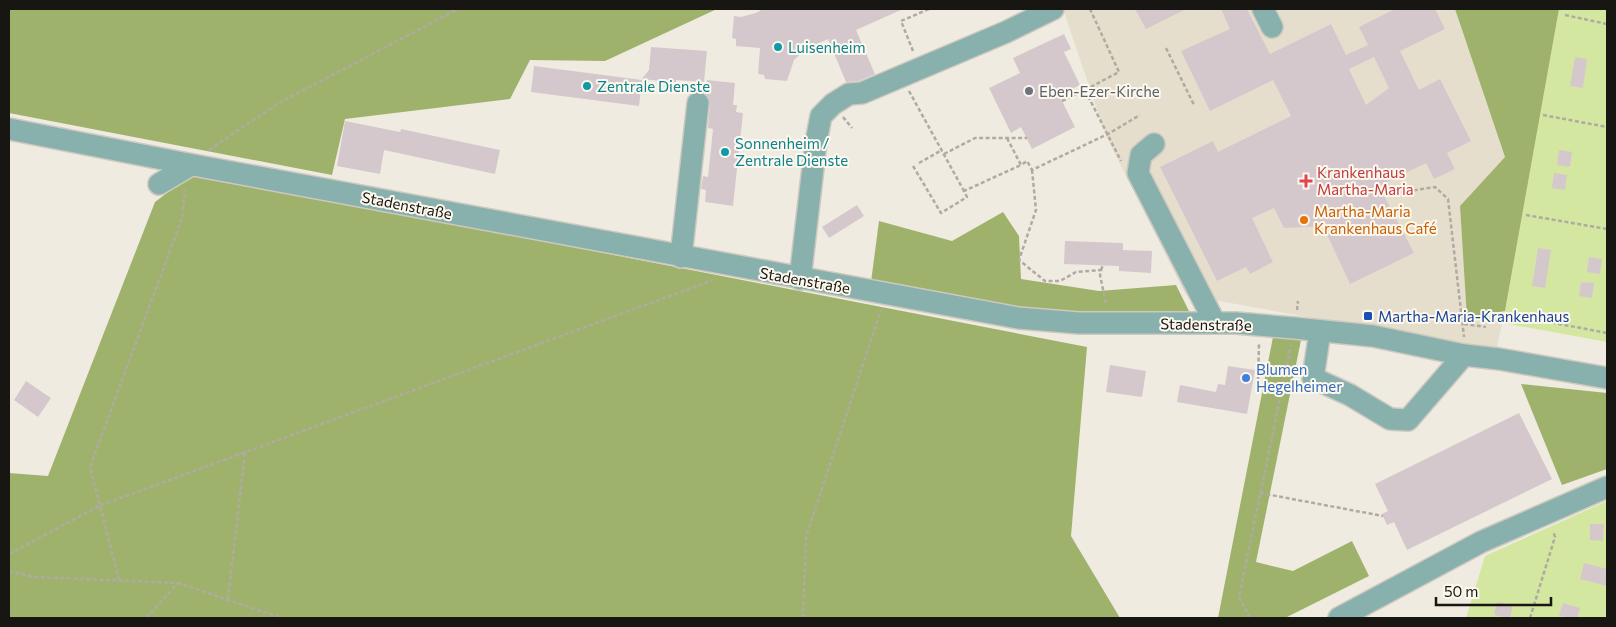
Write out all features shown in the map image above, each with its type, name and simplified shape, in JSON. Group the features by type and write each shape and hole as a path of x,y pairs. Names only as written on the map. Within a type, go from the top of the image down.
{"street":[{"path":"800,279 816,142 821,116 848,94 862,93 1006,32 1053,9"},
{"path":"681,257 698,102"},
{"name":"Stadenstraße","path":"9,129 189,165 1018,318 1079,323 1215,324 1294,328 1373,336 1464,355 1499,359 1607,378"},
{"path":"1154,144 1141,155 1138,173 1215,324"},
{"path":"159,184 189,165"},
{"path":"1320,331 1313,378 1350,395 1390,419 1408,420 1464,355"},
{"path":"1339,618 1482,542 1607,487"}],"path":[{"path":"119,580 90,467 182,218 189,165 279,103 458,9"},
{"path":"913,166 941,213 967,197 942,150 911,72 901,21 929,9"},
{"path":"1085,90 1119,72 1090,9"},
{"path":"1565,16 1607,24"},
{"path":"1166,48 1194,105"},
{"path":"1032,170 1108,134 1140,115"},
{"path":"1544,115 1607,127"},
{"path":"944,154 975,138 1027,138"},
{"path":"1007,138 1021,165"},
{"path":"919,163 942,150"},
{"path":"964,191 1028,161 1032,170 1036,210 1020,260 1045,280 1060,281 1076,272 1101,270"},
{"path":"1383,186 1397,193 1435,187 1448,199 1464,324 1464,355"},
{"path":"1526,215 1607,229"},
{"path":"1103,265 1100,275 1106,306 1121,322"},
{"path":"9,554 99,506 716,279"},
{"path":"803,618 806,537 878,325 885,294"},
{"path":"1507,314 1607,333"},
{"path":"1464,324 1486,327"},
{"path":"1250,618 1239,597 1294,328"},
{"path":"1258,360 1258,381"},
{"path":"228,599 245,452"},
{"path":"1260,493 1383,516"},
{"path":"1530,618 1555,537 1547,513"},
{"path":"9,571 34,577 178,582 282,618"},
{"path":"146,618 178,582"}],"shaded area":[{"name":"Krankenhaus Martha-Maria","path":"1063,9 1455,9 1505,157 1460,206 1468,318 1505,311 1496,351 1186,295 1106,136"}],"green space":[{"path":"9,9 717,9 605,61 530,60 510,99 345,119 332,175 9,113"},
{"path":"1455,9 1559,9 1505,311 1467,318 1460,206 1505,157"},
{"path":"1559,9 1607,9 1607,342 1503,323"},
{"path":"193,173 1087,347 1071,536 1120,618 9,618 9,473 48,476 155,202"},
{"path":"1003,212 1019,236 1021,279 1099,291 1176,285 1189,311 1082,317 871,282 879,221 952,241"},
{"path":"1273,337 1301,340 1256,562 1293,571 1352,541 1369,576 1285,618 1218,618"},
{"path":"1521,384 1607,393 1607,469 1562,485"},
{"path":"1607,501 1607,618 1466,618 1485,556"}],"building":[{"name":"Luisenheim","path":"763,9 903,9 856,30 875,74 859,81 846,82 828,39 806,49 794,60 787,81 765,79 764,75 758,74 760,48 736,46 736,39 732,38 734,16 741,17"},
{"path":"1135,9 1186,9 1146,29"},
{"path":"1221,9 1247,9 1270,54 1331,24 1346,55 1368,45 1359,27 1395,9 1435,9 1445,29 1400,51 1419,90 1440,79 1471,141 1447,153 1455,169 1434,179 1426,163 1379,186 1414,253 1350,284 1323,226 1284,228 1274,208 1252,218 1273,262 1250,274 1246,267 1217,281 1160,167 1213,141 1218,152 1291,116 1273,80 1210,111 1181,51 1230,29","holes":["1374,57 1389,88 1366,105 1349,69"]},
{"name":"Eben-Ezer-Kirche","path":"1064,34 1071,49 1064,52 1080,85 1059,95 1075,127 1032,149 1021,127 1011,133 989,88 1020,73 1013,58"},
{"path":"651,47 707,51 704,82 676,80 676,82 666,81 663,84 661,81 642,79 649,70"},
{"path":"1575,57 1587,59 1583,88 1570,86"},
{"name":"Zentrale Dienste","path":"534,66 642,80 639,106 531,92"},
{"name":"Sonnenheim / Zentrale Dienste","path":"707,80 735,83 733,105 737,105 736,112 743,113 733,206 705,202 706,190 701,189 703,176 708,177 713,129 708,128 710,104 706,93"},
{"path":"345,121 400,132 401,129 500,150 495,174 384,150 380,174 337,166"},
{"path":"1559,150 1572,152 1570,167 1557,165"},
{"path":"1554,173 1567,175 1565,190 1552,188"},
{"path":"857,205 864,216 829,238 822,227"},
{"path":"1065,241 1123,243 1123,250 1152,251 1151,273 1119,271 1119,266 1064,264"},
{"path":"1538,248 1551,250 1545,288 1532,286"},
{"path":"1589,257 1602,259 1600,274 1587,272"},
{"path":"1581,282 1594,283 1592,298 1579,296"},
{"path":"1110,365 1146,371 1142,397 1106,392"},
{"path":"1228,366 1255,370 1247,414 1177,402 1180,385 1216,392 1218,384 1225,385"},
{"path":"26,381 51,398 38,417 14,400"},
{"path":"1519,413 1552,479 1407,550 1394,522 1387,525 1382,514 1388,511 1375,484"},
{"path":"1590,524 1604,524 1603,541 1590,540"},
{"path":"1584,563 1607,569 1607,586 1580,579"},
{"path":"1497,602 1513,605 1510,618 1494,615"},
{"path":"1563,603 1580,608 1577,618 1559,616"}],"place":[{"name":"Luisenheim","path":"778,47"},
{"name":"Zentrale Dienste","path":"587,86"},
{"name":"Eben-Ezer-Kirche","path":"1029,91"},
{"name":"Sonnenheim / Zentrale Dienste","path":"725,152"},
{"name":"Krankenhaus Martha-Maria","path":"1306,181"},
{"name":"Martha-Maria Krankenhaus Café","path":"1304,220"},
{"name":"Martha-Maria-Krankenhaus","path":"1368,316"},
{"name":"Blumen Hegelheimer","path":"1246,378"}]}
